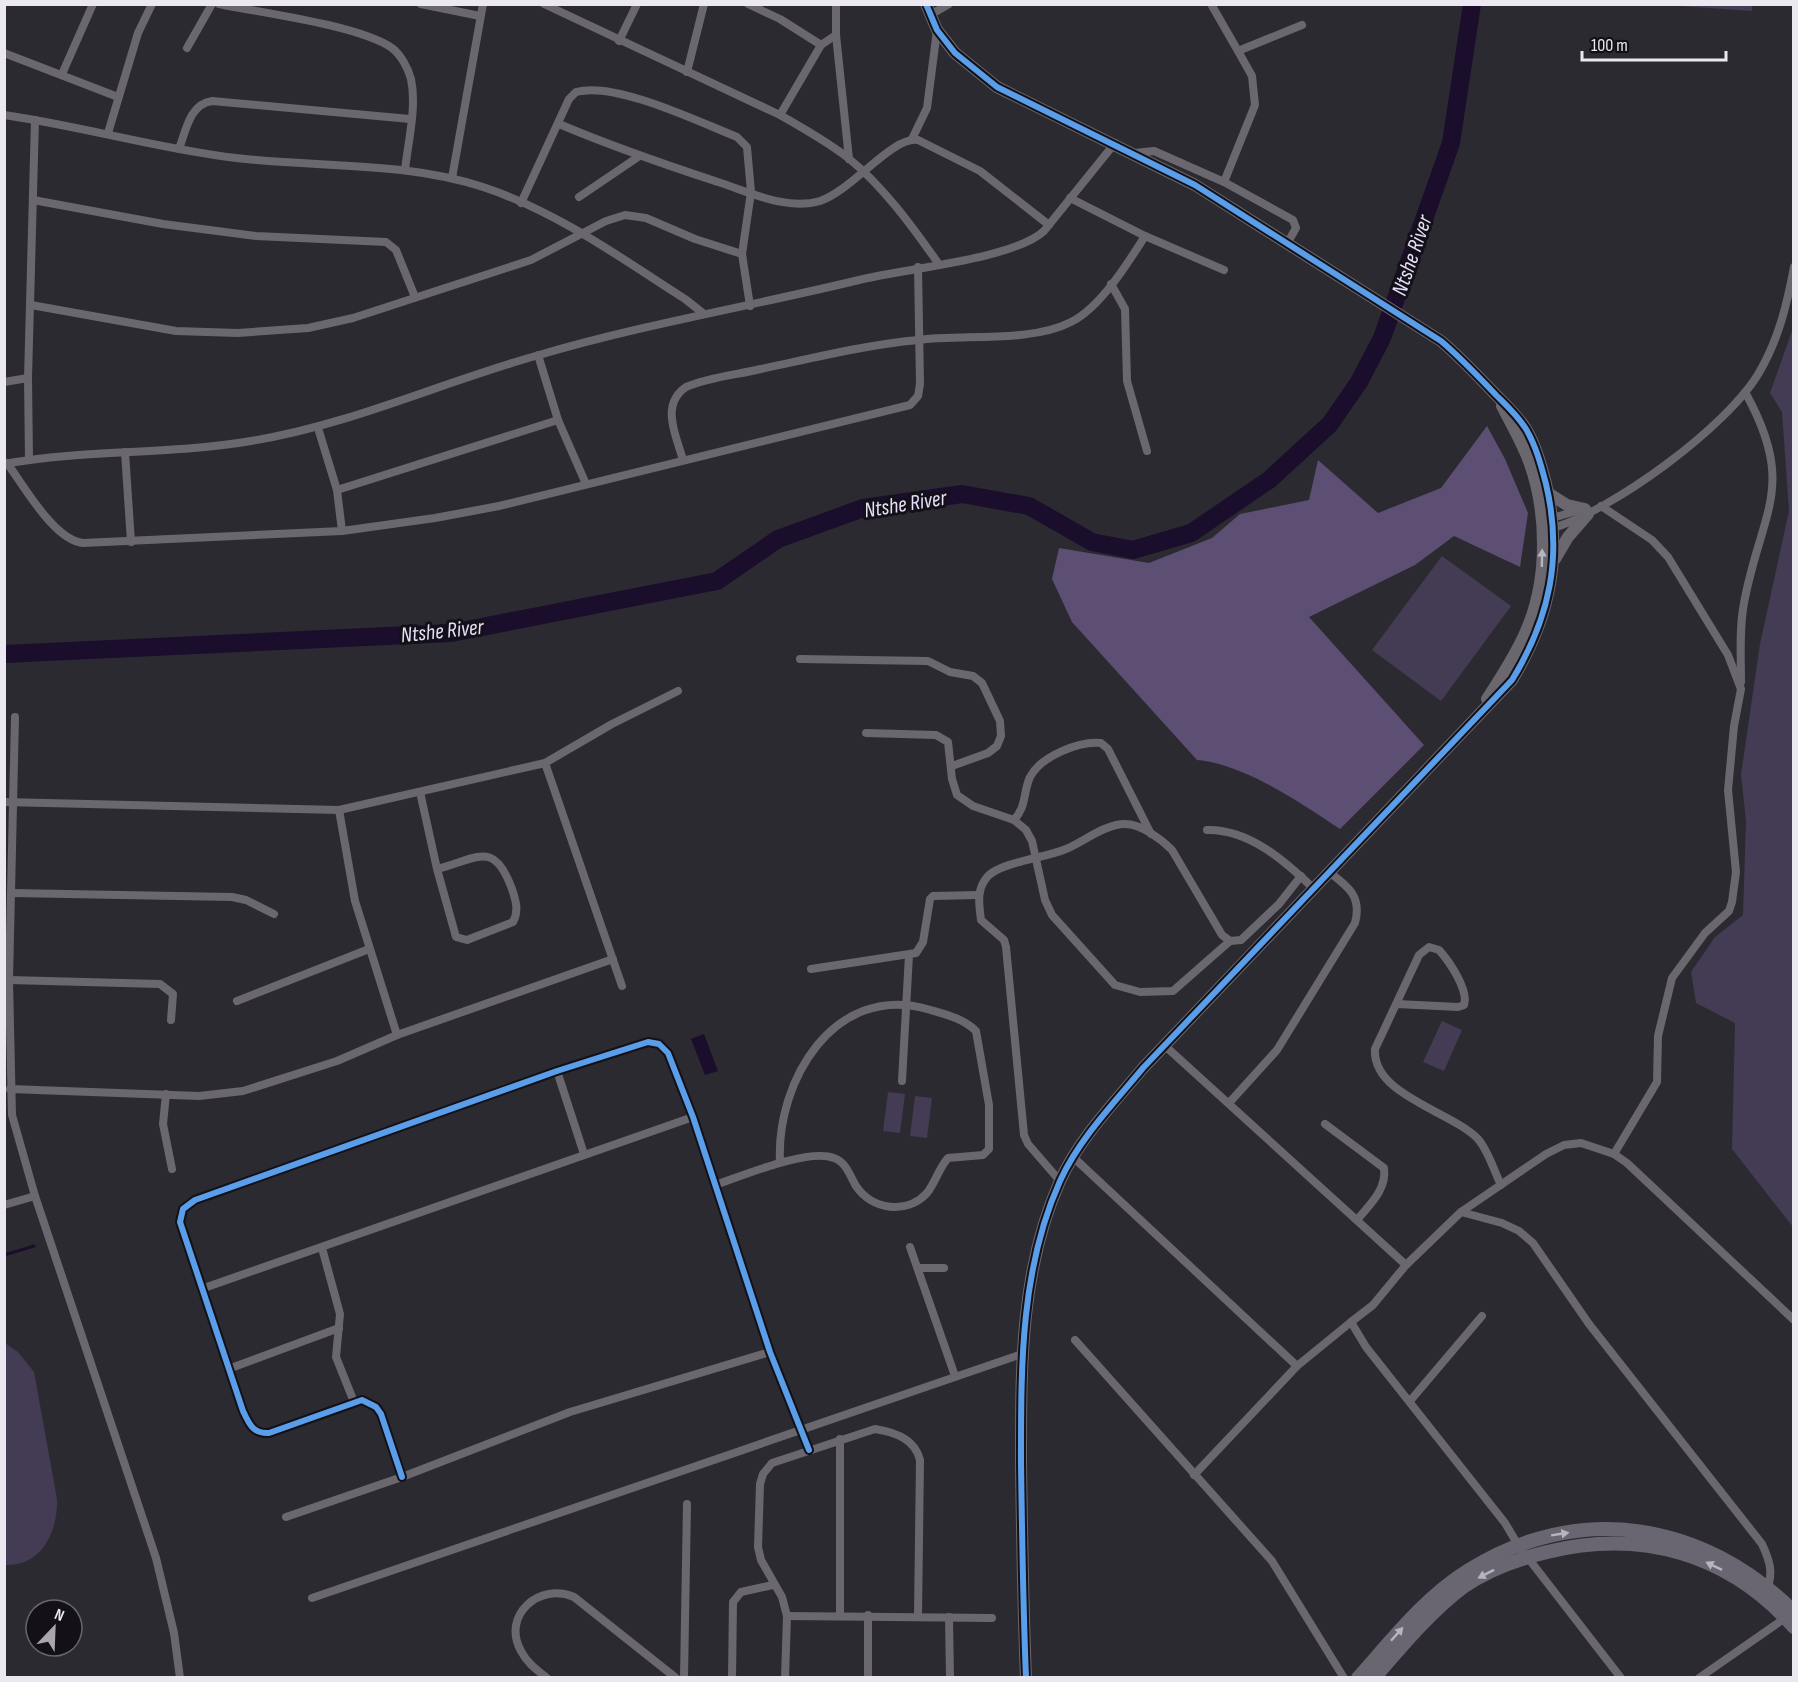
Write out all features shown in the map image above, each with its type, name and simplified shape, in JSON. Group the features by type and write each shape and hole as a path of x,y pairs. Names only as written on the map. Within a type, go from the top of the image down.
{"main road":[{"path":"1358,1677 1436,1595 1469,1569 1518,1545 1554,1534 1592,1529 1649,1533 1693,1544 1744,1569 1792,1616"},
{"path":"1374,1677 1423,1623 1464,1587 1528,1557 1593,1544 1647,1544 1670,1548 1766,1592"}],"street":[{"path":"62,74 93,4"},
{"path":"108,133 138,33 152,4"},
{"path":"187,48 212,4"},
{"path":"219,4 306,21 364,36 393,49 408,69 413,91 405,170"},
{"path":"421,4 480,16"},
{"path":"452,178 483,4"},
{"path":"544,4 780,115 849,159 903,216 938,263"},
{"path":"619,41 637,4"},
{"path":"687,72 704,4"},
{"path":"748,4 780,19 821,45"},
{"path":"836,4 836,34 849,159"},
{"path":"950,4 928,10 937,30 962,59 997,87 1135,153 1195,185 1288,242 1319,264 1424,329 1466,362 1519,418 1530,436 1548,493 1548,525 1539,588 1527,630 1506,669 1470,725"},
{"path":"1211,4 1252,76 1255,105 1224,182"},
{"path":"1238,51 1302,25"},
{"path":"912,139 927,108 937,30"},
{"path":"780,115 821,45 836,34"},
{"path":"4,52 118,97"},
{"path":"521,203 571,95 580,91 597,91 657,105 742,139 747,147 751,192 742,254 750,306"},
{"path":"179,149 197,106 212,101 410,118"},
{"path":"4,115 108,133 179,149 240,158 405,170 452,178 521,203 583,235 685,299 704,314"},
{"path":"29,460 28,378 35,120"},
{"path":"559,124 638,157 779,201 805,204 840,192 864,174 894,146 912,139 948,153 980,171 1049,225"},
{"path":"918,267 920,391 915,402 910,405 488,508 342,531 83,543 67,539 36,505 6,463 249,442 318,428 538,355 704,314 750,306 918,267 1022,246 1038,237 1049,225 1115,143"},
{"path":"1135,153 1154,151 1224,182 1293,220 1296,228 1288,242"},
{"path":"579,197 638,157"},
{"path":"1070,198 1145,236 1224,270"},
{"path":"33,200 163,224 256,236 386,242 396,250 415,297"},
{"path":"31,305 176,331 238,333 308,328 353,318 531,260 616,217 636,216 742,254"},
{"path":"683,460 670,410 672,400 686,387 815,357 918,340 1010,334 1056,328 1081,316 1111,284 1145,236"},
{"path":"1548,525 1593,509 1633,488 1668,462 1745,392 1772,349 1785,313 1794,267"},
{"path":"1111,284 1125,309 1127,381 1147,451"},
{"path":"538,355 558,420 586,484"},
{"path":"4,382 28,378"},
{"path":"1614,1154 1657,1082 1658,1036 1672,978 1705,933 1729,910 1732,902 1736,872 1728,790 1734,726 1741,689 1744,605 1769,516 1774,489 1774,467 1769,445 1745,392"},
{"path":"1026,1677 1022,1578 1022,1354 1038,1245 1060,1181 1073,1157 1117,1099 1164,1045 1512,680 1531,647 1547,600 1554,561 1548,525 1534,476 1527,456 1497,396"},
{"path":"337,490 558,420"},
{"path":"318,428 337,490 342,531"},
{"path":"125,452 131,542"},
{"path":"1548,493 1567,505 1593,509 1652,540 1668,557 1728,655 1741,689"},
{"path":"1554,561 1568,537 1593,509"},
{"path":"800,659 928,661 950,672 973,676 982,683 1002,728 1001,736 997,746 988,753 952,766"},
{"path":"9,803 339,810 545,763 612,724 678,691"},
{"path":"15,717 9,803 11,893 9,980 10,1089 16,1136 156,1558 174,1633 180,1677"},
{"path":"866,733 942,737 951,748 952,779 957,795 973,806 1014,820 1026,830 1032,841 1045,900 1052,915 1115,985 1140,992 1173,991 1230,940"},
{"path":"1014,820 1025,803 1030,778 1045,762 1083,744 1101,743 1108,749 1151,834"},
{"path":"545,763 622,986"},
{"path":"420,792 437,869 456,937 467,940 513,922 517,911 515,899 504,867 496,859 486,856 437,869"},
{"path":"339,810 356,901 396,1035"},
{"path":"1060,1181 1028,1144 1024,1135 1006,947 1004,940 981,920 978,895 983,882 999,869 1035,860 1124,824 1151,834 1172,850 1222,935 1230,940 1241,940 1301,876"},
{"path":"1207,830 1241,834 1301,876 1314,889"},
{"path":"1228,1103 1277,1050 1355,923 1358,911 1354,892 1329,872"},
{"path":"11,893 232,897 274,914"},
{"path":"811,969 909,956 921,949 930,899 941,896 978,895"},
{"path":"1397,1004 1458,1007 1464,1005 1465,998 1457,979 1439,950 1429,947 1422,952 1375,1049 1378,1069 1390,1083 1479,1140 1501,1185"},
{"path":"237,1001 369,949"},
{"path":"902,1081 909,956"},
{"path":"10,1089 200,1096 243,1091 337,1061 396,1035 613,960"},
{"path":"9,980 160,984 173,994 171,1020"},
{"path":"715,1185 780,1162 822,1156 834,1157 843,1163 865,1196 893,1208 910,1204 927,1193 939,1168 948,1158 983,1155 989,1149 989,1105 976,1032 959,1019 908,1004 865,1010 838,1025 821,1040 791,1087 782,1120 780,1162"},
{"path":"402,1477 381,1414 369,1403 354,1402 261,1433 248,1423 180,1222 183,1209 195,1200 557,1071 648,1042 659,1044 668,1053 693,1117 770,1352 810,1449"},
{"path":"1164,1045 1406,1265"},
{"path":"557,1071 584,1154"},
{"path":"166,1094 163,1124 172,1168"},
{"path":"204,1288 693,1117"},
{"path":"1326,1124 1384,1168 1385,1176 1379,1192 1357,1220"},
{"path":"1194,1475 1297,1366 1373,1305 1406,1265 1461,1212 1564,1145 1581,1143 1614,1154 1639,1173 1794,1320"},
{"path":"1073,1157 1297,1366"},
{"path":"4,1204 35,1196"},
{"path":"1461,1212 1502,1223 1519,1231 1533,1243 1589,1324 1762,1544 1770,1562 1766,1592"},
{"path":"910,1247 955,1376"},
{"path":"322,1248 339,1306 336,1357 354,1402"},
{"path":"918,1268 944,1268"},
{"path":"1410,1401 1482,1316"},
{"path":"1352,1322 1366,1347 1505,1523 1518,1545 1621,1677"},
{"path":"231,1368 339,1328"},
{"path":"1075,1340 1272,1561 1344,1677"},
{"path":"286,1517 402,1477 570,1412 770,1352"},
{"path":"312,1598 1022,1354"},
{"path":"785,1677 787,1616 782,1597 773,1586 761,1560 758,1547 760,1484 763,1474 772,1463 875,1429 887,1431 911,1442 919,1453 918,1616"},
{"path":"840,1439 840,1615"},
{"path":"684,1677 687,1504"},
{"path":"732,1677 733,1602 741,1592 773,1586"},
{"path":"547,1677 530,1665 521,1651 516,1639 516,1627 520,1613 529,1600 545,1593 563,1592 574,1597 676,1677"},
{"path":"868,1615 868,1677"},
{"path":"787,1616 992,1618"},
{"path":"1700,1677 1792,1616"},
{"path":"950,1617 950,1677"}],"shaded area":[{"path":"1666,5 1752,5 1752,11"},
{"path":"1793,328 1793,1227 1732,1149 1735,1023 1696,1003 1691,972 1715,937 1743,915 1746,821 1741,775 1760,644 1789,511 1782,412 1770,393"},
{"path":"1487,426 1505,459 1528,513 1520,567 1454,536 1415,565 1309,617 1424,745 1340,829 1272,786 1234,769 1197,760 1072,622 1052,579 1059,548 1149,563 1212,538 1240,514 1309,500 1318,460 1378,513 1441,488"},
{"path":"1442,556 1511,606 1441,701 1372,650"},
{"path":"1442,1021 1462,1030 1444,1071 1423,1062"},
{"path":"704,1034 718,1071 705,1075 691,1039"},
{"path":"888,1092 905,1094 900,1133 883,1131"},
{"path":"915,1096 932,1098 927,1138 910,1136"},
{"path":"5,1343 18,1352 34,1372 57,1499 57,1511 51,1534 38,1553 17,1564 4,1565"}],"waterway":[{"name":"Ntshe River","path":"4,654 451,633 717,581 778,539 863,508 962,494 1029,506 1092,542 1133,550 1191,533 1269,480 1330,424 1359,382 1382,338 1451,143 1472,4"},
{"path":"4,1255 34,1246"}],"cycle path":[{"path":"926,4 937,30 955,53 997,87 1195,185 1441,341 1508,407 1526,429 1546,484 1553,536 1550,586 1544,610 1536,633 1512,680 1143,1068 1087,1136 1060,1181 1037,1249 1030,1284 1023,1355 1021,1463 1026,1678"},
{"path":"402,1477 381,1414 376,1407 362,1400 269,1433 259,1432 252,1427 243,1411 180,1222 183,1209 195,1200 557,1071 648,1042 659,1044 668,1053 693,1117 770,1352 809,1450"}]}
